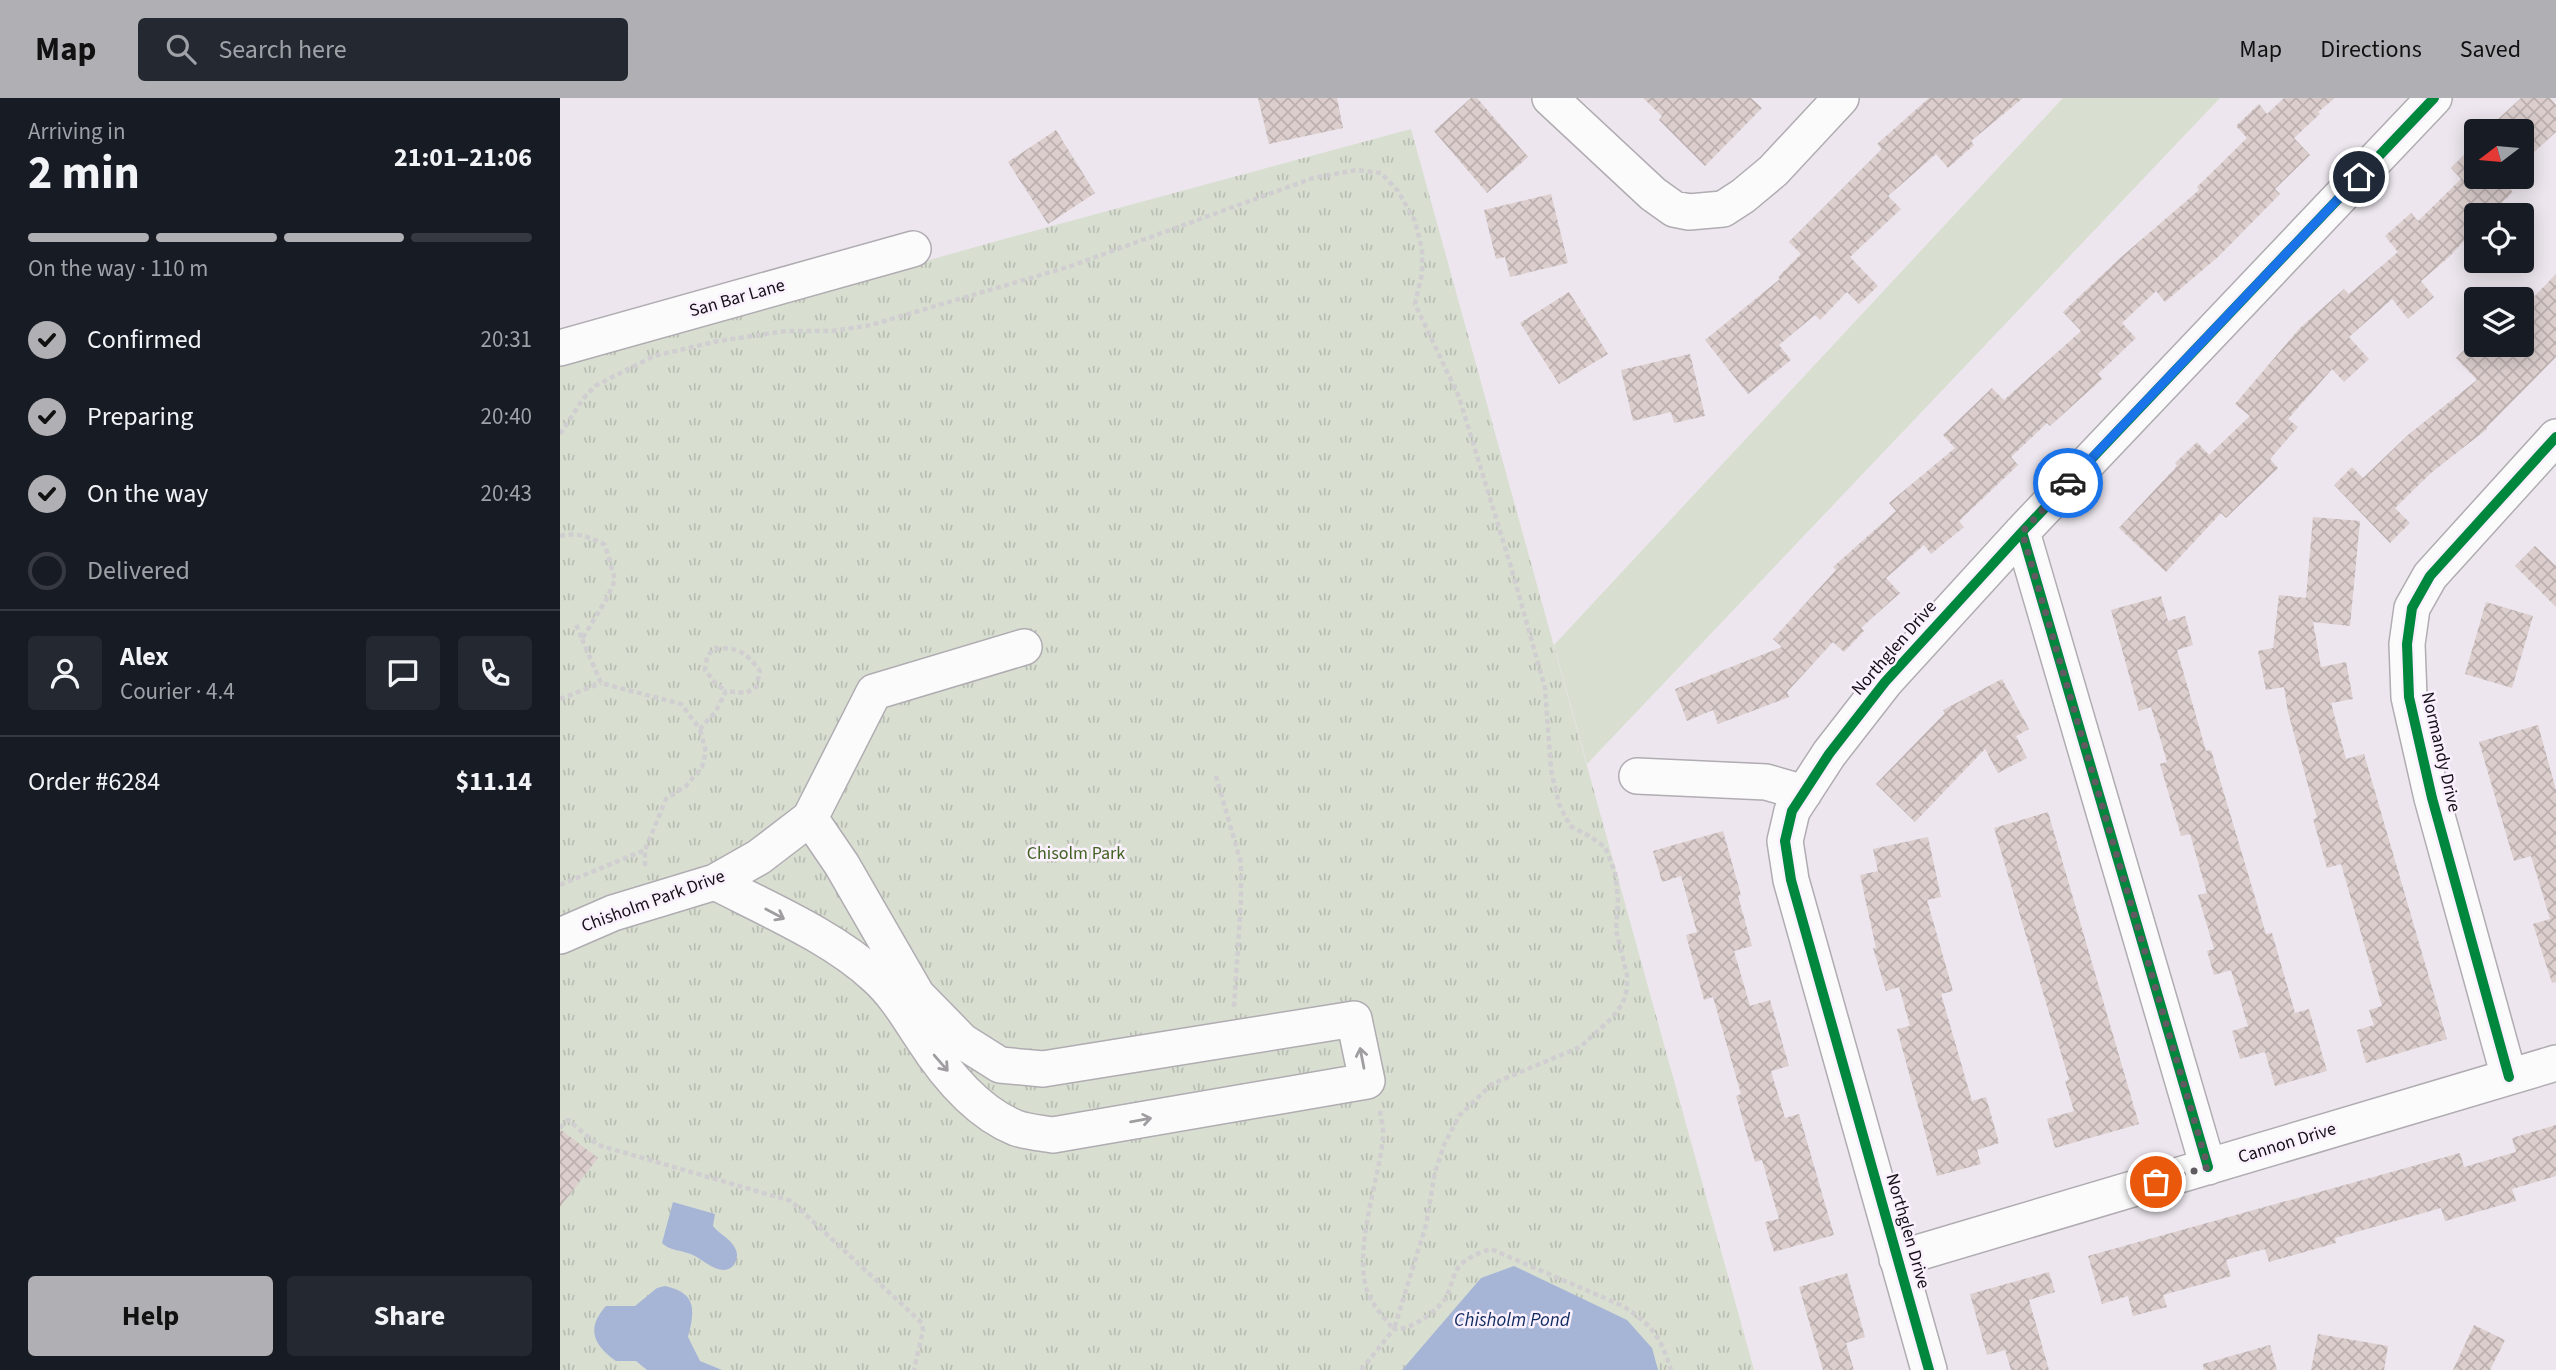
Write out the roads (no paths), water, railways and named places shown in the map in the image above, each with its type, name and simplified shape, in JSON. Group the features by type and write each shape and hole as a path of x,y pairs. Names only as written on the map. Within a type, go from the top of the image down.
{"street":[{"path":"1550,98 1653,194 1674,209 1689,212 1723,209 1743,196 1773,170 1841,98"},
{"name":"Northglen Drive","path":"1929,1370 1791,880 1785,841 1792,811 1829,754 1885,682 2022,532 2434,98"},
{"name":"San Bar Lane","path":"560,348 913,249"},
{"name":"Normandy Drive","path":"2509,1077 2432,798 2409,697 2407,645 2412,608 2430,576 2556,437"},
{"path":"2022,532 2208,1167"},
{"name":"Chisholm Park Drive","path":"560,936 613,913 715,882 759,857 810,818 874,692 1024,647"},
{"path":"1637,776 1766,782 1804,793"},
{"path":"715,882 820,937 875,976 895,997 931,1052 964,1089 988,1113 1018,1129 1053,1135 1367,1081 1354,1019 1043,1069 1000,1065 961,1041 918,995 842,865 810,818"},
{"name":"Cannon Drive","path":"1897,1259 2556,1063"}],"water":[{"path":"673,1202 715,1214 713,1226 736,1250 737,1258 733,1266 718,1269 693,1255 668,1248 662,1243"},
{"name":"Chisholm Pond","path":"1514,1266 1627,1320 1652,1348 1658,1370 1402,1370 1481,1278"},
{"path":"665,1286 683,1293 691,1304 692,1319 688,1337 700,1361 722,1370 647,1370 636,1361 616,1361 597,1342 594,1329 606,1306 635,1306 657,1288"}],"park label":[{"name":"Chisolm Park","path":"1076,853"}]}
